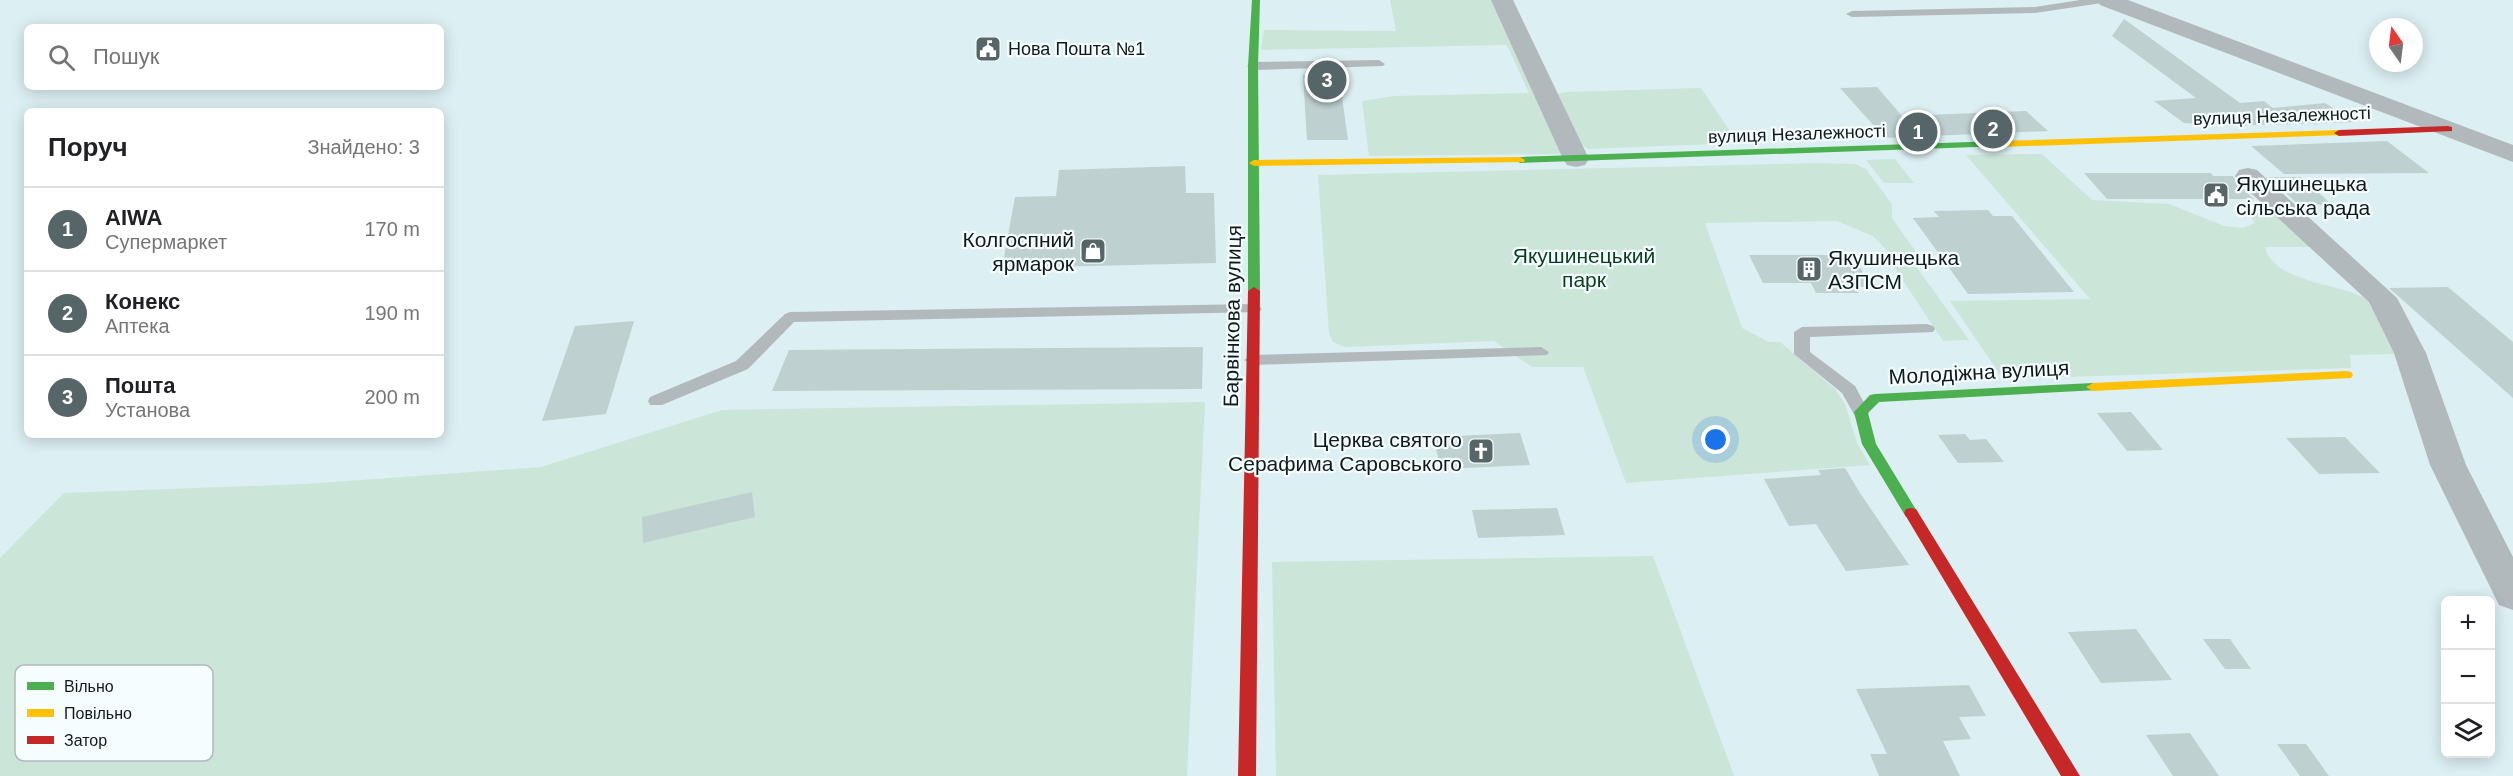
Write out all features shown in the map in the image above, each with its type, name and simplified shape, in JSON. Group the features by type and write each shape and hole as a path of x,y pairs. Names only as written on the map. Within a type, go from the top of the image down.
{"street":[{"name":"Барвінкова вулиця","path":"1247,776 1254,309 1253,66 1256,0"},
{"path":"1502,0 1576,159"},
{"path":"2108,0 2513,154"},
{"name":"вулиця Незалежності","path":"1254,163 1576,159 2448,129"},
{"path":"2248,176 2382,298 2410,354 2448,465 2513,595"},
{"name":"Молодіжна вулиця","path":"1861,412 1875,398 2346,375"},
{"path":"1861,412 1869,444 2071,776"}],"lane":[{"path":"1852,14 2035,10 2102,0"},
{"path":"1253,66 1379,64"},
{"path":"656,401 741,365 790,317 1254,309"},
{"path":"1861,412 1849,390 1802,354 1802,332 1927,328"},
{"path":"1252,360 1541,352"}],"green space":[{"path":"1390,0 1495,0 1567,151 1557,154 1369,156 1362,101 1395,96 1529,93 1507,45 1261,50 1264,30 1396,31"},
{"path":"1701,88 1738,143 1588,149 1579,143 1557,94 1566,92"},
{"path":"2042,154 2092,200 2169,204 2224,226 2243,228 2255,223 2244,207 2268,203 2314,247 2265,247 2270,259 2293,275 2365,298 2378,315 2399,354 2350,355 2351,368 2003,379 1950,301 2090,299 1966,155"},
{"path":"1895,159 1914,183 1884,183 1866,160"},
{"name":"Якушинецький парк","path":"1855,164 1866,169 1892,204 1892,218 1921,259 1918,269 1969,340 1943,341 1890,261 1896,260 1873,236 1837,221 1705,223 1742,328 1769,342 1780,342 1835,389 1845,404 1857,443 1870,465 1626,483 1583,367 1532,367 1494,341 1345,347 1333,342 1329,333 1318,175"},
{"path":"1205,402 1187,776 0,776 0,558 64,493 305,484 541,467 722,410"},
{"path":"1653,556 1734,776 1276,776 1272,562"}],"building":[{"path":"2124,19 2240,103 2264,101 2273,108 2325,103 2356,122 2227,126 2184,123 2154,101 2196,98 2112,36"},
{"path":"1303,75 1339,75 1348,140 1307,140"},
{"path":"1877,87 1902,116 2026,111 2048,131 1885,138 1840,88"},
{"path":"2387,141 2429,173 2284,174 2251,146"},
{"path":"1185,166 1186,193 1214,193 1216,263 1002,268 1015,197 1056,196 1059,170"},
{"path":"2084,173 2211,173 2213,176 2233,176 2237,184 2254,199 2107,199"},
{"path":"2268,177 2302,177 2332,205 2298,204"},
{"path":"1988,210 1993,216 2012,216 2074,292 1968,294 1913,218 1939,217 1934,211"},
{"name":"Якушинецька АЗПСМ","path":"1749,255 1853,255 1871,287 1856,287 1859,293 1816,293 1811,283 1763,283"},
{"path":"2448,287 2513,342 2513,398 2389,288"},
{"path":"634,321 606,414 542,421 575,326"},
{"path":"1203,347 1202,389 772,391 789,350"},
{"path":"2131,412 2163,450 2127,451 2097,413"},
{"name":"Церква святого Серафима Саровського","path":"1520,433 1530,465 1441,469 1433,437"},
{"path":"1965,434 1970,440 1986,439 2004,462 1958,463 1938,435"},
{"path":"2345,437 2380,473 2319,474 2286,438"},
{"path":"1845,468 1909,565 1846,571 1816,524 1789,526 1764,479 1821,475 1818,470"},
{"path":"752,492 755,517 643,543 642,517"},
{"path":"1557,508 1565,535 1478,538 1472,510"},
{"path":"2136,629 2172,680 2101,683 2068,632"},
{"path":"2203,639 2230,639 2251,669 2225,669"},
{"path":"1969,685 1986,716 1959,717 1971,739 1943,741 1960,776 1879,776 1870,754 1887,754 1856,689"},
{"path":"2190,733 2219,776 2173,776 2146,735"},
{"path":"2277,744 2306,744 2329,776 2300,776"}],"traffic: fast":[{"path":"1254,291 1253,66 1256,0"},
{"path":"1520,160 2000,144"},
{"path":"1911,513 1869,444 1861,412 1875,398 2093,387"}],"traffic: slow":[{"path":"2000,144 2339,133"},
{"path":"1254,163 1520,160"},
{"path":"2093,387 2346,375"}],"traffic: jam":[{"path":"2339,133 2448,129"},
{"path":"1247,776 1254,291"},
{"path":"1911,513 2071,776"}],"place":[{"name":"Нова Пошта №1","path":"988,49"},
{"name":"Пошта","path":"1327,80"},
{"name":"Конекс","path":"1993,129"},
{"name":"AIWA","path":"1918,132"},
{"name":"Якушинецька сільська рада","path":"2216,195"},
{"name":"Колгоспний ярмарок","path":"1093,251"},
{"name":"Якушинецька АЗПСМ","path":"1809,269"},
{"name":"Церква святого Серафима Саровського","path":"1481,451"}]}
